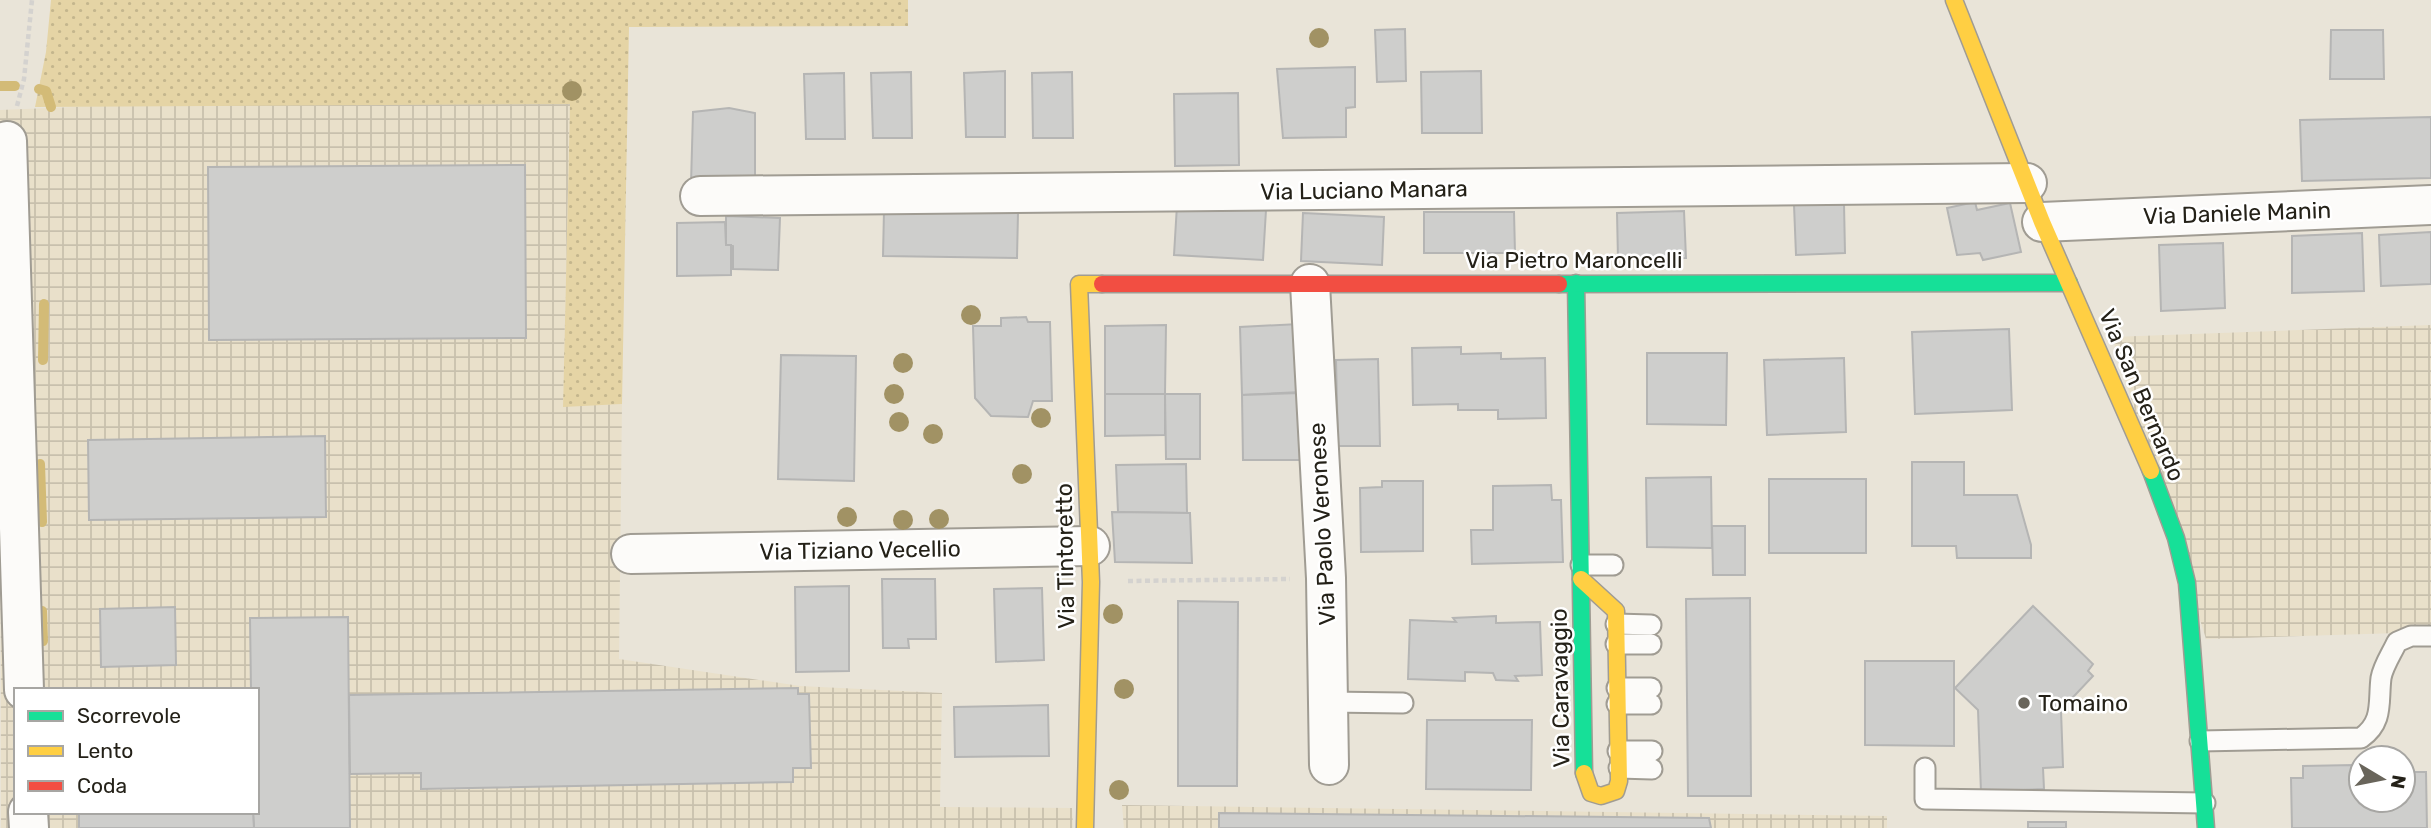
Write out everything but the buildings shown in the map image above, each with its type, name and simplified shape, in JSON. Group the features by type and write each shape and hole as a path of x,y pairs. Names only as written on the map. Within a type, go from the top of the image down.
{"street":[{"name":"Via San Bernardo","path":"1954,0 2042,222 2149,465 2176,538 2187,583 2206,828"},
{"path":"7,141 24,688"},
{"name":"Via Luciano Manara","path":"700,196 2028,183"},
{"name":"Via Daniele Manin","path":"2042,222 2431,205"},
{"name":"Via Caravaggio","path":"1576,283 1584,778 1591,793 1601,796 1616,790 1618,760"},
{"name":"Via Pietro Maroncelli","path":"1079,284 2069,283"},
{"name":"Via Tintoretto","path":"1079,284 1091,564 1085,828"},
{"name":"Via Paolo Veronese","path":"1310,284 1326,578 1329,765"},
{"name":"Via Tiziano Vecellio","path":"631,554 1091,564"},
{"name":"Via Caravaggio","path":"1581,572 1616,611 1616,624"},
{"path":"1616,624 1618,760"}],"lane":[{"path":"1581,572 1613,565"},
{"path":"1616,624 1651,635 1616,644"},
{"path":"2200,741 2361,738 2372,730 2380,715 2382,674 2397,642 2411,636 2431,636"},
{"path":"1617,696 1651,696"},
{"path":"1328,702 1404,703"},
{"path":"1618,760 1652,760"},
{"path":"1925,768 1925,799 2204,803"}],"path":[{"path":"7,141 24,79 32,0"},
{"path":"1091,564 1326,578"}],"shaded area":[{"path":"51,0 908,0 908,26 629,27 622,404 563,407 570,104 35,107 46,52"},
{"path":"148,104 570,104 563,406 622,404 619,659 800,686 942,693 940,807 1072,808 1073,828 1,828 0,110"},
{"path":"2431,325 2431,632 2206,639 2112,337"},
{"path":"1122,805 1887,816 1887,828 1124,828"}],"waterway":[{"path":"0,86 15,86"},
{"path":"39,89 46,91 51,107"},
{"path":"43,360 44,304"},
{"path":"40,464 42,522"},
{"path":"42,611 43,641"}],"traffic: fast":[{"path":"1576,283 1584,773"},
{"path":"1559,284 2069,283"},
{"path":"2151,471 2176,538 2187,583 2206,828"}],"traffic: slow":[{"path":"1954,0 2042,222 2151,471"},
{"path":"1085,828 1091,582 1079,284 1102,284"},
{"path":"1581,579 1616,611 1619,781 1616,791 1601,796 1591,793 1584,773"}],"traffic: jam":[{"path":"1102,284 1559,284"}],"place":[{"name":"Tomaino","path":"2024,703"}]}
